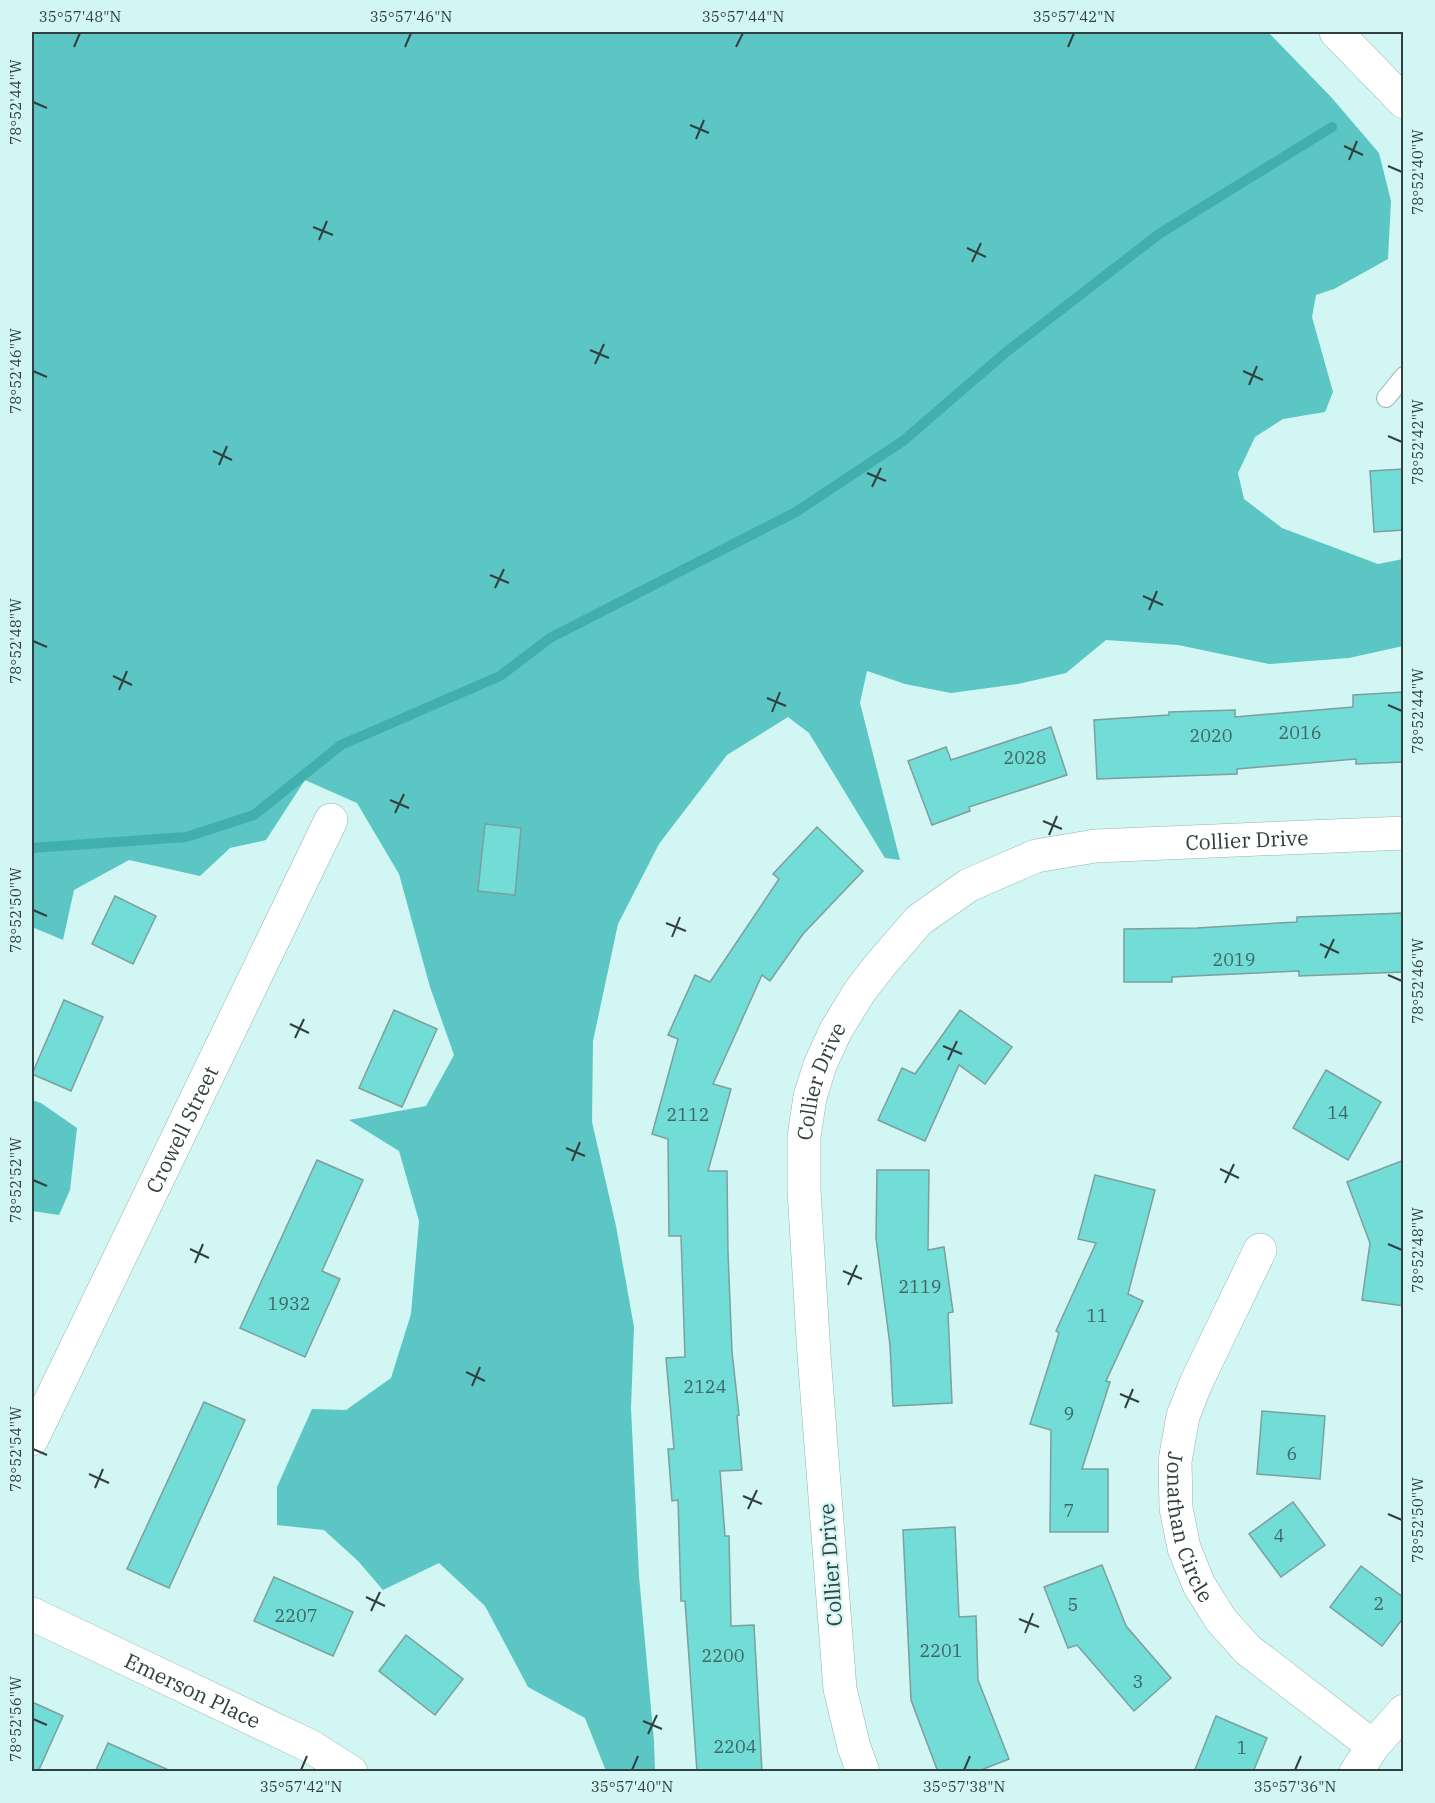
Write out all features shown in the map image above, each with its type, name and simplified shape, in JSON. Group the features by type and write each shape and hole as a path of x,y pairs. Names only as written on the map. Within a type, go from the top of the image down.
{"street":[{"path":"1336,32 1404,102"},
{"name":"Crowell Street","path":"32,1439 332,820"},
{"name":"Collier Drive","path":"862,1772 840,1689 814,1355 804,1190 804,1137 810,1097 820,1065 836,1030 881,964 919,920 969,885 1036,856 1095,846 1404,833"},
{"name":"Jonathan Circle","path":"1260,1250 1196,1383 1183,1416 1175,1461 1176,1508 1184,1548 1199,1585 1221,1620 1248,1650 1364,1759"},
{"name":"Emerson Place","path":"32,1614 310,1746 351,1772"},
{"path":"1364,1759 1404,1711"}],"lane":[{"path":"1386,398 1404,376"}],"shaded area":[{"path":"32,32 1268,32 1331,97 1379,153 1391,201 1388,259 1334,289 1316,295 1312,317 1333,392 1325,412 1283,419 1255,437 1238,473 1244,499 1282,528 1378,564 1403,559 1403,646 1349,658 1269,664 1178,645 1106,640 1066,673 1018,684 951,693 905,684 867,671 860,703 900,860 885,858 809,733 788,717 727,755 659,844 618,924 593,1041 592,1122 616,1226 634,1327 631,1408 639,1576 655,1771 606,1771 585,1718 528,1687 485,1606 439,1563 383,1590 358,1561 324,1530 277,1525 277,1487 312,1409 346,1410 391,1378 411,1314 419,1221 399,1151 349,1120 426,1106 454,1055 430,987 399,874 357,803 305,780 266,840 230,848 200,876 129,860 74,890 63,940 32,927"},
{"path":"32,1100 41,1103 77,1128 70,1190 59,1215 32,1211"}],"building":[{"path":"1404,469 1404,530 1374,532 1370,471"},
{"path":"1404,692 1404,762 1356,764 1356,759 1237,769 1237,774 1097,779 1094,720 1169,715 1169,712 1235,710 1235,717 1353,707 1353,695"},
{"path":"1051,727 1067,775 969,807 970,811 932,825 908,761 946,747 951,760"},
{"path":"485,824 521,828 515,895 478,891"},
{"path":"817,827 863,871 803,934 770,981 762,975 713,1084 731,1089 708,1171 727,1171 732,1352 742,1470 720,1471 725,1536 729,1536 731,1626 754,1625 762,1772 697,1772 685,1601 681,1601 678,1500 672,1501 668,1449 674,1449 666,1358 685,1357 681,1236 669,1236 668,1139 652,1134 678,1039 668,1035 695,975 710,982 779,879 773,874"},
{"path":"115,896 156,916 133,964 92,944"},
{"path":"1404,913 1404,972 1299,976 1299,971 1172,977 1172,982 1124,982 1124,929 1197,928 1297,922 1297,917"},
{"path":"64,1000 103,1017 71,1091 32,1074"},
{"path":"394,1010 437,1029 402,1107 359,1088"},
{"path":"960,1010 1012,1047 985,1084 959,1065 925,1141 878,1120 902,1068 915,1074"},
{"path":"1326,1070 1381,1102 1348,1160 1293,1128"},
{"path":"317,1160 363,1180 322,1271 340,1279 305,1357 240,1328"},
{"path":"1404,1160 1404,1306 1362,1300 1370,1243 1347,1182"},
{"path":"877,1170 929,1170 928,1250 944,1247 953,1312 948,1313 952,1403 893,1406 890,1345 876,1238"},
{"path":"1095,1175 1155,1190 1128,1294 1143,1301 1106,1381 1110,1382 1082,1469 1108,1469 1108,1532 1050,1532 1051,1430 1030,1424 1059,1333 1056,1331 1096,1243 1078,1239"},
{"path":"204,1402 245,1420 169,1588 127,1569"},
{"path":"1262,1411 1325,1416 1320,1479 1257,1474"},
{"path":"1293,1502 1325,1545 1281,1577 1249,1534"},
{"path":"955,1527 959,1617 976,1616 978,1680 1009,1759 976,1772 938,1772 911,1700 903,1530"},
{"path":"1102,1565 1126,1626 1171,1678 1134,1711 1077,1645 1068,1648 1044,1587"},
{"path":"1361,1566 1404,1598 1404,1617 1382,1646 1330,1607"},
{"path":"274,1577 353,1612 333,1656 254,1621"},
{"path":"406,1635 463,1679 435,1715 379,1671"},
{"path":"32,1702 63,1716 38,1772 32,1772"},
{"path":"1216,1716 1267,1738 1253,1772 1194,1772"},
{"path":"108,1743 173,1772 95,1772"}],"waterway":[{"path":"32,848 186,837 254,815 341,745 500,676 550,638 796,512 903,441 1005,353 1159,234 1332,127"}]}
